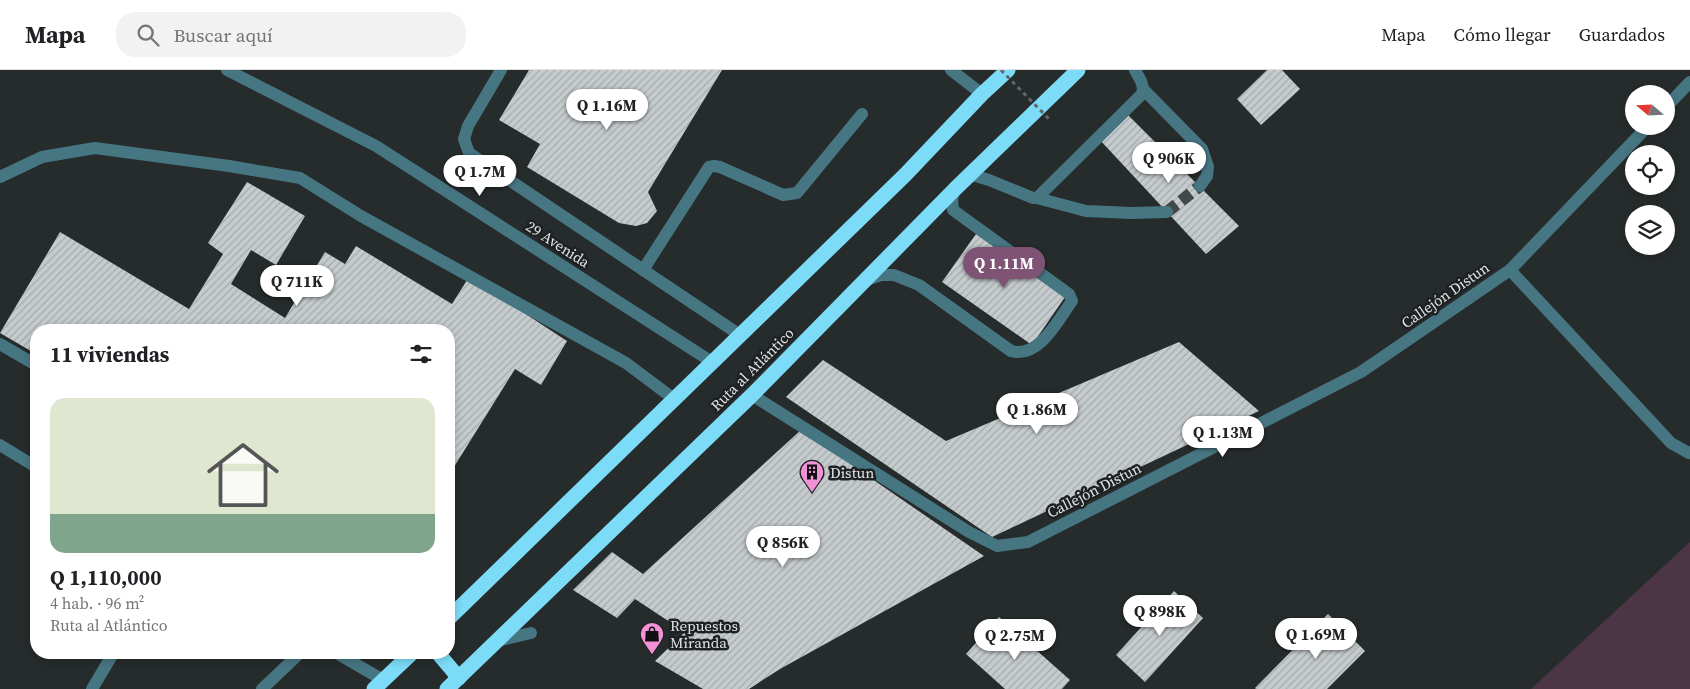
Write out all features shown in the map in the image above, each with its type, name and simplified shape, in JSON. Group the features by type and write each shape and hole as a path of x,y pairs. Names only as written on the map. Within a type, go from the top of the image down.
{"highway":[{"path":"455,609 905,175 982,94 1008,70"},
{"name":"Ruta al Atlántico","path":"447,689 459,684 497,641 752,395 969,174 1078,70"},
{"path":"379,685 405,659"},
{"path":"442,659 459,684"}],"street":[{"name":"29 Avenida","path":"227,70 376,146 712,362"},
{"path":"501,70 468,126 464,139 470,153 740,335"},
{"path":"951,70 982,94"},
{"path":"1135,70 1144,90 1202,149 1208,167 1207,176 1200,186"},
{"path":"1675,98 1690,82"},
{"path":"1037,198 1144,90"},
{"path":"643,270 709,167 720,167 782,195 797,193 862,114"},
{"name":"Callejón Distun","path":"752,395 969,532 997,546 1028,542 1362,372 1510,270 1639,135"},
{"path":"0,177 42,157 95,148 229,166 300,178 362,216 626,363 674,399"},
{"path":"969,174 989,180 1032,198 1086,211 1167,212"},
{"path":"864,281 881,275 894,275 919,285 1011,351 1020,353 1040,344 1072,301 1069,294 953,210 952,199 954,189"},
{"path":"1510,270 1671,443 1690,452"},
{"path":"0,344 30,362"},
{"path":"0,445 30,463"},
{"path":"497,641 531,633"},
{"path":"92,689 110,659"},
{"path":"262,689 294,659"},
{"path":"344,659 379,685"}],"path":[{"path":"1000,70 1049,119"}],"shaded area":[{"path":"1690,542 1690,689 1531,689"}],"building":[{"path":"529,70 722,70 648,192 657,211 647,223 636,226 619,223 527,167 540,144 499,120"},
{"path":"1267,70 1282,70 1300,89 1261,125 1237,99"},
{"path":"1126,113 1239,226 1206,254 1099,139"},
{"path":"247,182 305,216 276,265 251,250 231,284 285,318 325,252 345,264 356,246 452,304 469,277 567,341 541,385 515,369 455,465 455,324 30,324 30,350 0,333 60,232 189,309 223,254 208,243"},
{"path":"976,234 1065,297 1032,345 942,282"},
{"path":"1179,342 1259,411 992,537 786,397 823,360 946,441"},
{"name":"Distun","path":"801,430 984,556 780,669 749,689 703,689 655,661 685,632 635,599 617,618 573,590 612,552 643,574"},
{"path":"1174,591 1203,618 1145,682 1116,655"},
{"path":"1328,614 1365,651 1327,689 1256,689 1255,688"},
{"path":"999,617 1070,680 1062,689 1005,689 966,654"}],"tunnel":[{"path":"1167,212 1200,186"}],"place":[{"name":"Distun","path":"812,493"},
{"name":"Repuestos Miranda","path":"652,655"}]}
